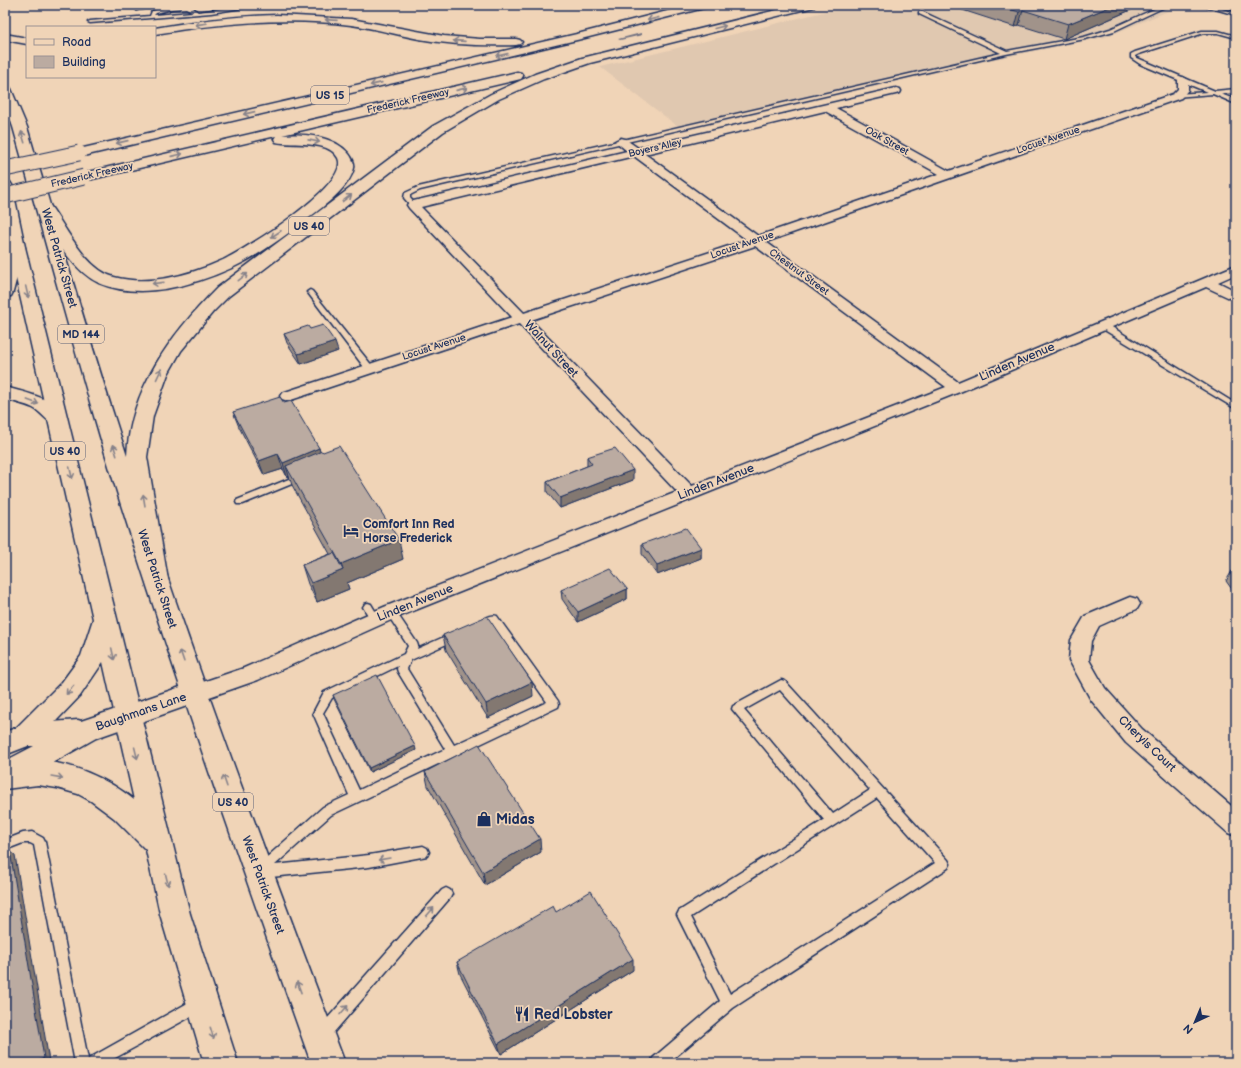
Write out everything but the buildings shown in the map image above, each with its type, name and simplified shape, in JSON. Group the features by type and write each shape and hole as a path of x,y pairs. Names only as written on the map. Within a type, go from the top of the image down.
{"main road":[{"name":"Frederick Freeway","path":"5,170 581,36 704,5"},
{"name":"Frederick Freeway","path":"5,196 682,37 810,5"},
{"path":"156,31 234,20 294,18 352,22 389,28 418,36 464,42 536,42 581,36"},
{"path":"5,37 26,41"},
{"name":"US 40","path":"157,580 137,457 143,416 159,374 173,349 207,308 223,292 287,243 438,129 461,114 503,92 556,70 682,37"},
{"name":"West Patrick Street","path":"5,89 20,127 114,449 157,580 258,873 323,1051"},
{"path":"44,207 66,242 91,271 105,280 125,284 148,285 173,282 198,275 228,263 282,230 322,200 343,178 347,166 344,157 338,150 328,144 316,140 284,138 206,149"},
{"name":"US 40","path":"5,185 16,247 175,914 221,1063"},
{"path":"5,292 16,247"},
{"path":"5,393 40,404 57,418"},
{"path":"15,740 71,689 92,660 105,619"},
{"name":"Baughmans Lane","path":"5,776 87,730 127,715 195,693"},
{"name":"Baughmans Lane","path":"15,740 87,730"},
{"path":"5,776 37,773 72,779 103,792 126,809 158,842"}],"street":[{"path":"1177,96 1183,90 1183,80"},
{"name":"Boyers Alley","path":"413,205 896,91"},
{"name":"Locust Avenue","path":"288,396 756,240 1177,96"},
{"name":"Oak Street","path":"826,107 947,174"},
{"name":"Chestnut Street","path":"621,141 957,388"},
{"name":"Walnut Street","path":"413,205 688,493"},
{"name":"Linden Avenue","path":"195,693 251,674 378,613 957,388 1236,269"},
{"path":"1208,282 1236,297"},
{"name":"Cheryls Court","path":"1130,604 1092,621 1081,640 1079,660 1098,694 1134,736 1236,825"}],"lane":[{"path":"90,22 197,14 258,5"},
{"path":"413,205 407,198 407,194 411,190 1006,53 1085,38 1112,30 1166,5"},
{"path":"1203,5 1236,14"},
{"path":"151,17 154,12 158,10 179,6 189,7 197,14"},
{"path":"922,13 1006,53"},
{"path":"1236,37 1218,32 1204,32 1133,55 1133,58 1142,63 1236,102"},
{"path":"1177,96 1214,92 1236,92"},
{"path":"310,292 370,369"},
{"path":"1104,326 1236,407"},
{"path":"240,502 312,472"},
{"path":"378,613 414,646 402,669 452,751"},
{"path":"258,873 327,811 554,704 494,619 408,657 328,695 318,713 356,797"},
{"path":"658,1063 728,1004 944,864 781,684 737,709 832,821"},
{"path":"728,1004 683,915 879,791"},
{"path":"5,846 23,838 32,837 39,842 82,1063"},
{"path":"258,873 369,861 423,852"},
{"path":"323,1051 446,894"},
{"path":"93,1063 203,1002"}],"shaded area":[{"path":"852,5 1236,5 1236,17 1213,9 1195,6 1178,7 1106,37 990,60 684,131 600,67"}],"waterway":[{"path":"620,39 641,34"}],"place":[{"name":"Comfort Inn Red Horse Frederick","path":"351,531"},
{"name":"Midas","path":"484,819"},
{"name":"Red Lobster","path":"522,1014"}]}
